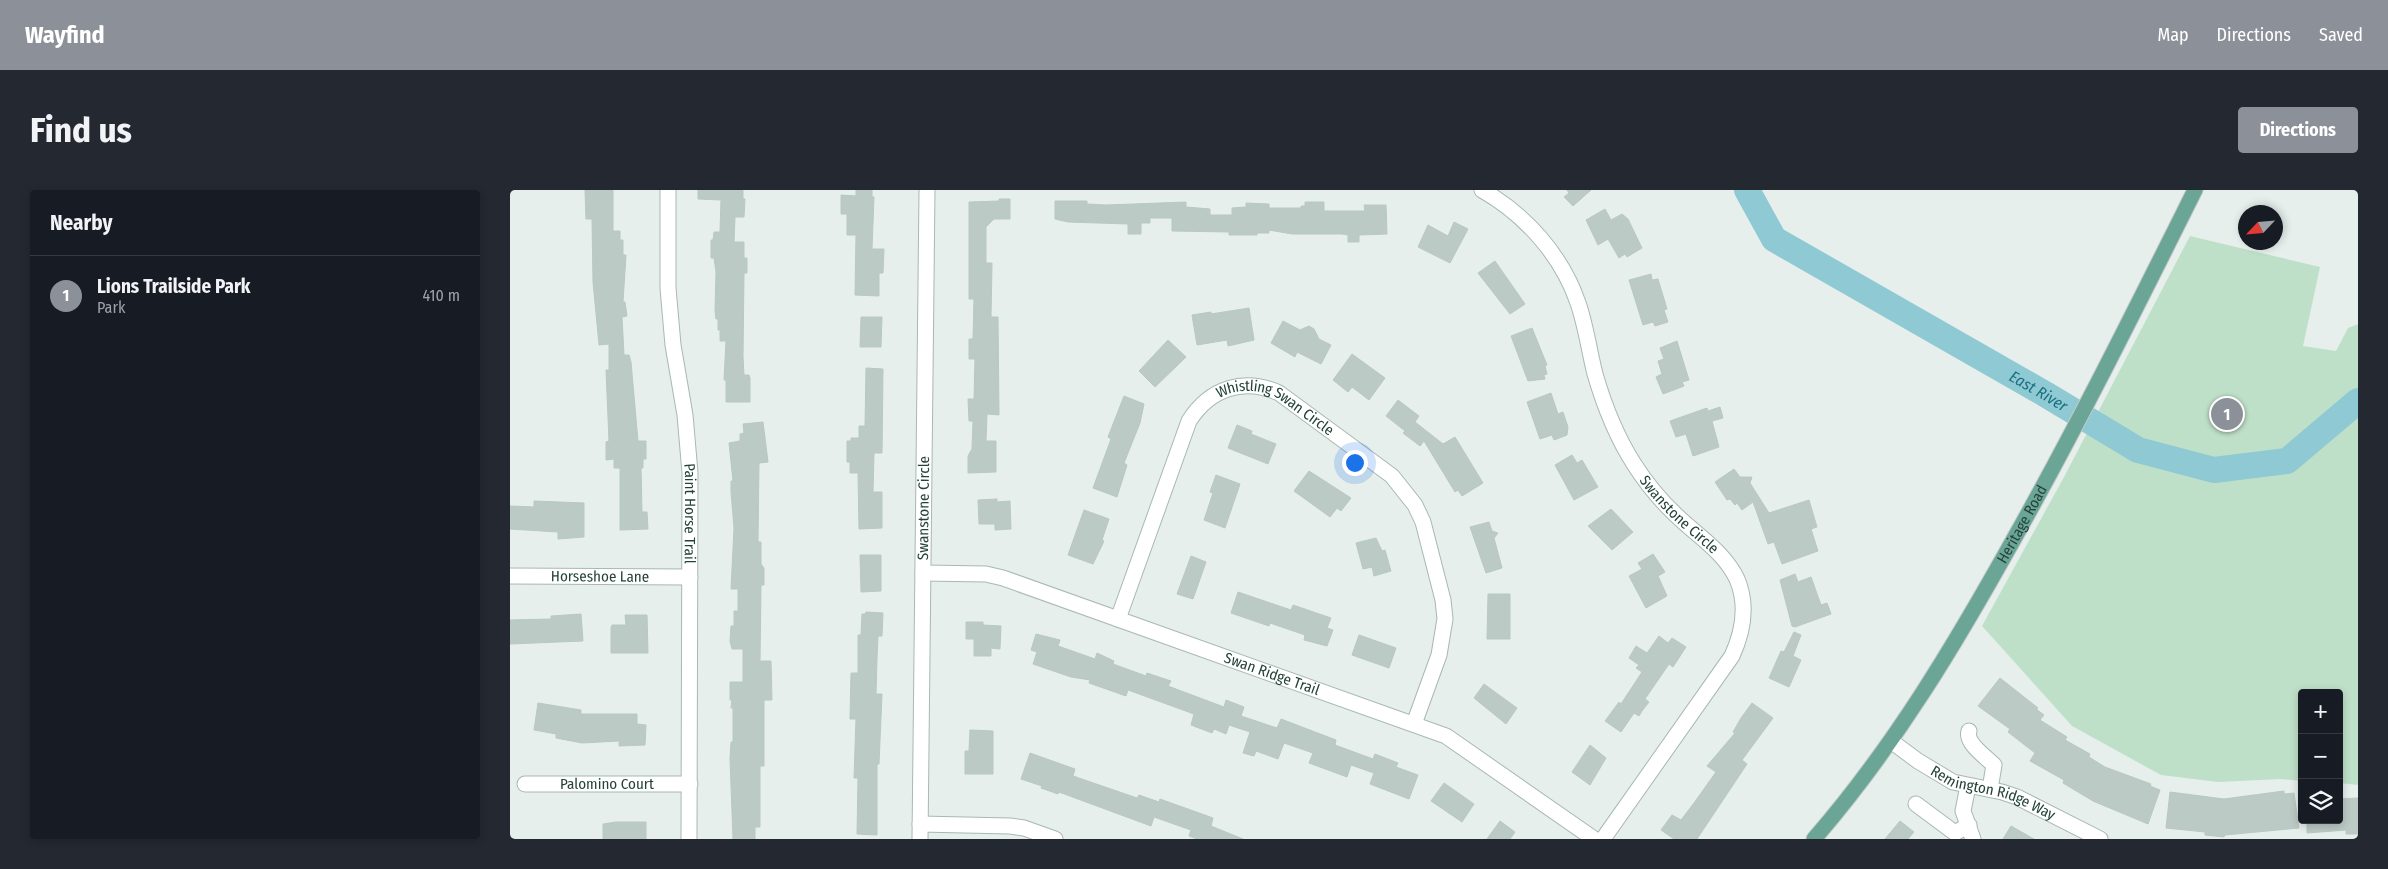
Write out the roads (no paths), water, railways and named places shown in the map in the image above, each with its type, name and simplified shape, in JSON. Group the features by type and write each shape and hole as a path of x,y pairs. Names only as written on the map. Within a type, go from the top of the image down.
{"main road":[{"name":"Heritage Road","path":"1814,839 1891,740 1949,654 2063,452 2195,190"}],"street":[{"name":"Paint Horse Trail","path":"668,190 668,288 673,345 685,416 690,472 690,839"},
{"name":"Swanstone Circle","path":"927,190 920,832 1010,826 1024,828 1056,839"},
{"name":"Swanstone Circle","path":"1482,190 1512,210 1531,228 1561,268 1578,303 1595,372 1616,432 1634,464 1656,494 1678,517 1717,550 1728,564 1737,581 1742,598 1742,626 1732,656 1603,839"},
{"name":"Whistling Swan Circle","path":"1118,619 1193,416 1207,399 1229,388 1244,385 1267,388 1279,393 1392,476 1404,489 1419,513 1443,600 1445,619 1439,655 1414,724"},
{"name":"Swan Ridge Trail","path":"923,573 986,574 1003,578 1446,736 1594,839"},
{"name":"Horseshoe Lane","path":"510,576 690,577"},
{"path":"1969,731 1968,737 1971,743 1994,765 1990,789"},
{"name":"Remington Ridge Way","path":"1891,740 1942,776 1968,786 1990,789 2017,797 2100,839"},
{"name":"Palomino Court","path":"525,784 690,784"},
{"path":"1916,804 1955,833 1971,832 1963,806 1968,786"}],"waterway":[{"name":"East River","path":"1747,190 1774,239 2045,394 2138,450 2214,470 2287,461 2358,401"}],"place":[{"name":"Lions Trailside Park","path":"2227,414"}]}
